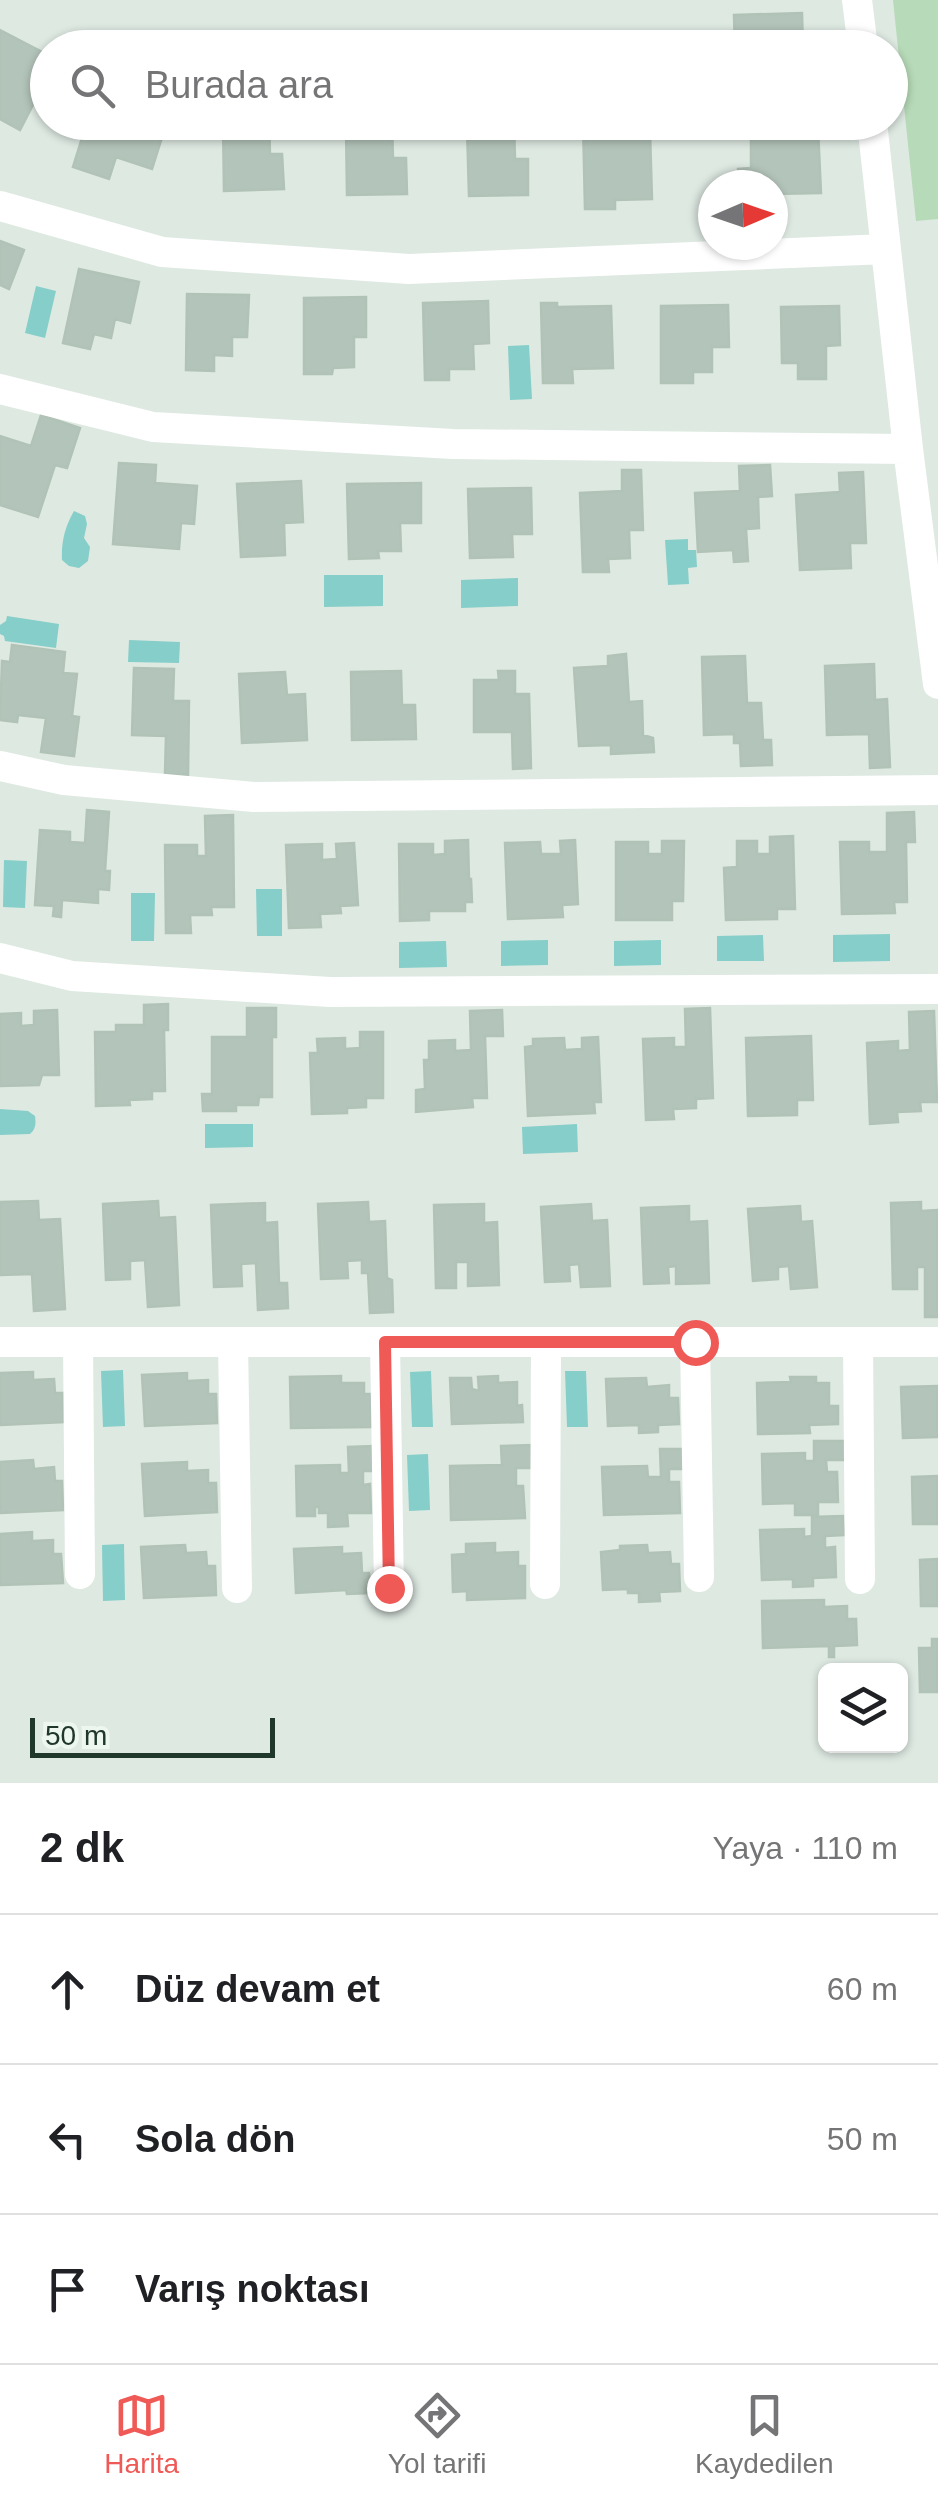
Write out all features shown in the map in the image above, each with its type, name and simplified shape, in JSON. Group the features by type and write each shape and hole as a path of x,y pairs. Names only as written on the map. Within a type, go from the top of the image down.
{"street":[{"path":"858,0 861,30"},
{"path":"874,140 938,684"},
{"path":"0,206 162,252 409,269 886,249"},
{"path":"0,390 153,427 453,444 908,449"},
{"path":"0,766 64,780 254,798 938,790"},
{"path":"0,958 72,976 330,992 938,989"},
{"path":"0,1342 938,1342"},
{"path":"78,1342 80,1574"},
{"path":"232,1342 237,1588"},
{"path":"385,1342 389,1588"},
{"path":"545,1584 546,1342"},
{"path":"695,1342 700,1576"},
{"path":"858,1342 860,1579"}],"green space":[{"path":"893,0 938,0 938,219 916,221 908,140 908,30 896,30"}],"water":[{"path":"36,286 56,291 45,338 25,333"},
{"path":"529,345 532,399 510,400 508,346"},
{"path":"74,511 85,516 84,538 90,547 88,561 79,568 62,560 64,535"},
{"path":"688,539 688,550 696,550 697,567 688,568 689,584 668,585 665,540"},
{"path":"324,575 383,575 383,606 324,607"},
{"path":"518,578 518,606 461,608 461,580"},
{"path":"7,616 59,624 56,648 5,641 0,625"},
{"path":"129,640 180,642 179,663 128,662"},
{"path":"4,860 27,861 25,908 3,907"},
{"path":"256,889 282,889 282,936 257,936"},
{"path":"131,893 155,893 154,941 131,941"},
{"path":"890,934 890,961 833,962 833,935"},
{"path":"763,935 764,961 717,961 717,936"},
{"path":"548,940 548,965 501,966 501,941"},
{"path":"661,940 661,965 614,966 614,941"},
{"path":"446,941 447,967 399,968 399,942"},
{"path":"0,1109 28,1111 35,1116 33,1130 30,1134 0,1135"},
{"path":"205,1124 253,1124 253,1147 205,1148"},
{"path":"577,1124 578,1152 523,1154 522,1127"},
{"path":"123,1370 125,1426 103,1427 101,1371"},
{"path":"431,1371 433,1427 412,1427 410,1372"},
{"path":"565,1371 586,1371 588,1427 567,1427"},
{"path":"428,1454 430,1510 409,1511 407,1455"},
{"path":"124,1544 125,1600 103,1601 102,1545"}],"building":[{"path":"802,13 802,30 734,30 734,15"},
{"path":"0,30 30,46 30,111 20,130 0,119"},
{"path":"81,140 161,140 152,169 116,157 109,179 73,167"},
{"path":"223,140 270,140 270,154 282,154 284,189 224,191"},
{"path":"346,140 392,140 393,158 406,158 407,194 347,195"},
{"path":"467,140 514,140 515,159 528,159 528,195 469,196"},
{"path":"583,140 650,140 652,199 615,200 615,209 585,209"},
{"path":"751,140 819,140 821,193 788,194 788,170 738,169 751,168"},
{"path":"0,241 24,250 9,289 0,285"},
{"path":"79,269 139,282 130,323 115,319 111,338 94,334 90,349 63,343"},
{"path":"187,294 249,295 247,337 232,337 232,356 214,355 214,371 186,370"},
{"path":"366,297 366,337 354,337 354,367 333,368 332,374 304,374 304,298"},
{"path":"488,301 489,343 473,344 474,369 449,369 449,380 425,380 423,303"},
{"path":"541,303 557,303 557,307 611,306 613,368 572,369 573,383 543,383"},
{"path":"728,305 729,347 712,347 712,372 693,372 693,383 661,383 661,306"},
{"path":"839,306 840,345 826,346 826,379 798,379 798,363 782,363 781,307"},
{"path":"41,415 80,428 67,468 55,465 38,517 0,505 0,436 31,446"},
{"path":"119,463 156,465 155,483 197,486 194,524 181,523 179,549 113,544"},
{"path":"770,465 772,496 758,497 759,528 746,529 748,561 734,562 733,550 698,552 695,493 740,491 739,466"},
{"path":"622,470 641,470 643,530 629,530 630,558 608,559 609,572 583,572 580,493 622,491"},
{"path":"863,472 866,543 850,543 851,568 800,570 796,495 840,492 839,473"},
{"path":"301,481 303,522 284,523 285,555 241,557 237,484"},
{"path":"421,483 421,523 400,523 401,551 378,551 379,558 349,559 347,484"},
{"path":"531,488 532,534 512,534 513,557 470,558 468,489"},
{"path":"12,645 65,652 63,673 77,674 72,716 79,717 74,756 41,752 46,718 18,715 17,722 0,720 2,661 10,662"},
{"path":"626,654 629,702 642,701 643,735 653,738 654,752 611,754 611,745 579,746 574,668 608,666 608,656"},
{"path":"745,656 747,703 761,703 763,740 771,740 772,765 741,766 740,743 734,743 734,734 704,735 702,657"},
{"path":"874,664 875,700 887,699 890,767 870,768 869,734 827,735 825,666"},
{"path":"134,668 174,669 173,701 189,701 188,775 165,774 166,736 132,735"},
{"path":"401,671 402,705 415,705 416,739 352,740 351,672"},
{"path":"498,671 515,671 515,694 529,694 531,768 513,769 512,732 474,732 474,680 499,680"},
{"path":"285,672 287,695 305,694 307,740 242,743 239,674"},
{"path":"87,810 109,812 105,871 110,871 109,890 98,889 98,903 62,900 61,917 53,916 54,906 35,905 40,830 70,832 70,842 85,843"},
{"path":"914,812 915,842 906,842 907,902 894,902 895,913 842,914 840,842 869,842 869,852 887,852 887,813"},
{"path":"233,815 234,907 211,907 212,915 190,915 191,933 166,933 165,845 197,845 197,856 206,856 205,816"},
{"path":"793,836 795,909 777,909 777,919 726,920 724,868 737,867 737,841 757,841 757,854 770,854 770,837"},
{"path":"468,840 472,902 465,902 465,911 429,911 429,920 400,921 399,844 433,844 433,855 445,854 445,841"},
{"path":"575,840 578,904 562,905 563,917 508,919 505,843 540,842 541,854 561,854 560,841"},
{"path":"662,841 684,841 683,901 672,901 672,920 616,920 616,842 648,842 648,854 662,854"},
{"path":"354,843 358,905 340,906 341,913 320,914 321,927 289,928 286,845 322,844 322,860 337,859 336,844"},
{"path":"168,1004 168,1030 164,1030 165,1091 152,1091 152,1099 129,1100 130,1105 96,1106 95,1032 116,1032 116,1025 144,1025 144,1005"},
{"path":"247,1008 276,1008 272,1097 259,1097 258,1105 236,1105 236,1111 203,1111 202,1094 212,1094 212,1037 247,1037"},
{"path":"710,1008 713,1098 696,1099 696,1108 673,1109 674,1119 646,1120 643,1039 674,1038 674,1047 686,1047 685,1009"},
{"path":"57,1010 59,1075 42,1075 39,1085 0,1086 0,1014 21,1013 21,1026 34,1025 34,1011"},
{"path":"502,1010 503,1036 485,1036 487,1098 472,1098 473,1107 416,1112 416,1090 425,1089 424,1060 429,1060 429,1041 455,1040 455,1051 471,1050 470,1011"},
{"path":"934,1011 937,1102 920,1102 921,1111 897,1112 898,1122 870,1124 867,1043 898,1041 898,1051 910,1050 909,1012"},
{"path":"360,1032 383,1032 383,1098 366,1098 366,1107 347,1108 347,1113 312,1114 310,1053 318,1053 317,1039 345,1038 345,1049 360,1048"},
{"path":"811,1036 813,1100 797,1100 797,1115 748,1116 746,1038"},
{"path":"598,1037 601,1102 594,1102 595,1113 528,1116 525,1047 533,1046 533,1039 564,1038 565,1050 582,1049 582,1038"},
{"path":"38,1201 39,1220 60,1219 65,1309 34,1311 32,1274 0,1275 0,1202"},
{"path":"158,1201 159,1218 175,1217 179,1305 148,1307 145,1260 130,1261 130,1279 106,1280 103,1204"},
{"path":"368,1202 369,1222 385,1221 393,1312 370,1313 368,1273 362,1273 362,1260 347,1261 348,1278 321,1279 318,1204"},
{"path":"921,1202 921,1211 938,1210 938,1317 925,1317 925,1267 917,1267 917,1289 893,1289 891,1203"},
{"path":"265,1203 265,1223 277,1222 279,1283 287,1283 288,1308 258,1310 256,1263 241,1264 242,1286 214,1287 211,1205"},
{"path":"484,1204 484,1223 497,1222 499,1285 468,1286 468,1262 456,1262 456,1288 436,1288 434,1205"},
{"path":"591,1204 592,1221 607,1220 610,1286 581,1287 579,1264 569,1265 570,1281 545,1282 541,1207"},
{"path":"689,1206 689,1222 707,1221 709,1283 676,1284 676,1266 668,1267 669,1283 644,1284 641,1208"},
{"path":"800,1206 801,1222 812,1221 817,1287 791,1289 789,1266 778,1267 778,1279 753,1281 748,1209"},
{"path":"33,1372 33,1380 54,1379 55,1393 63,1393 64,1422 0,1425 0,1373"},
{"path":"187,1373 187,1381 208,1380 208,1394 216,1394 217,1423 145,1426 142,1375"},
{"path":"341,1376 341,1383 364,1383 364,1394 371,1394 371,1427 291,1428 290,1377"},
{"path":"498,1376 498,1383 517,1382 517,1406 522,1405 523,1422 452,1424 450,1378 471,1378 472,1389 479,1391 478,1377"},
{"path":"790,1377 816,1377 816,1383 829,1383 829,1406 838,1406 838,1424 809,1425 810,1433 758,1434 757,1383 791,1382"},
{"path":"646,1378 647,1387 669,1385 669,1398 678,1398 679,1424 658,1425 658,1432 639,1433 639,1425 608,1426 606,1379"},
{"path":"938,1386 938,1437 903,1438 901,1387"},
{"path":"814,1441 845,1441 845,1460 826,1460 827,1472 837,1472 838,1502 818,1502 818,1515 795,1515 795,1503 763,1504 762,1454 805,1453 805,1461 814,1461"},
{"path":"533,1445 534,1468 516,1468 516,1486 523,1486 525,1518 451,1520 450,1466 502,1465 501,1446"},
{"path":"374,1446 375,1471 363,1471 363,1485 370,1484 371,1513 347,1513 348,1526 328,1527 328,1513 319,1513 319,1507 315,1507 315,1516 297,1516 296,1466 340,1465 340,1473 349,1473 348,1447"},
{"path":"660,1449 684,1449 684,1469 669,1469 669,1482 679,1482 680,1513 604,1515 602,1467 647,1466 648,1477 661,1477"},
{"path":"33,1460 34,1469 54,1467 55,1481 62,1481 63,1510 0,1513 0,1462"},
{"path":"187,1462 187,1471 208,1470 208,1483 216,1483 217,1512 145,1516 142,1464"},
{"path":"938,1476 938,1524 913,1524 912,1477"},
{"path":"843,1516 844,1535 825,1536 825,1548 835,1547 836,1577 813,1578 813,1586 793,1587 793,1579 762,1580 760,1530 804,1529 804,1537 812,1536 812,1517"},
{"path":"32,1532 32,1541 53,1540 53,1554 61,1554 63,1583 0,1585 0,1534"},
{"path":"495,1543 495,1553 518,1552 518,1566 525,1566 525,1598 467,1600 467,1591 453,1592 452,1555 466,1554 466,1544"},
{"path":"185,1545 186,1553 206,1552 207,1566 215,1566 216,1595 144,1598 141,1547"},
{"path":"647,1545 648,1553 670,1552 671,1564 679,1564 680,1591 659,1592 660,1601 639,1602 639,1593 628,1593 628,1589 603,1590 601,1552 620,1550 620,1546"},
{"path":"342,1547 342,1554 361,1553 362,1573 369,1573 371,1593 296,1593 294,1549"},
{"path":"938,1559 938,1606 921,1606 920,1560"},
{"path":"824,1600 824,1607 847,1606 847,1619 856,1619 857,1645 834,1646 834,1657 829,1657 829,1646 763,1648 762,1601"},
{"path":"932,1639 938,1639 938,1692 920,1692 919,1648 932,1648"}],"route":[{"path":"389,1588 385,1342 695,1342"}]}
